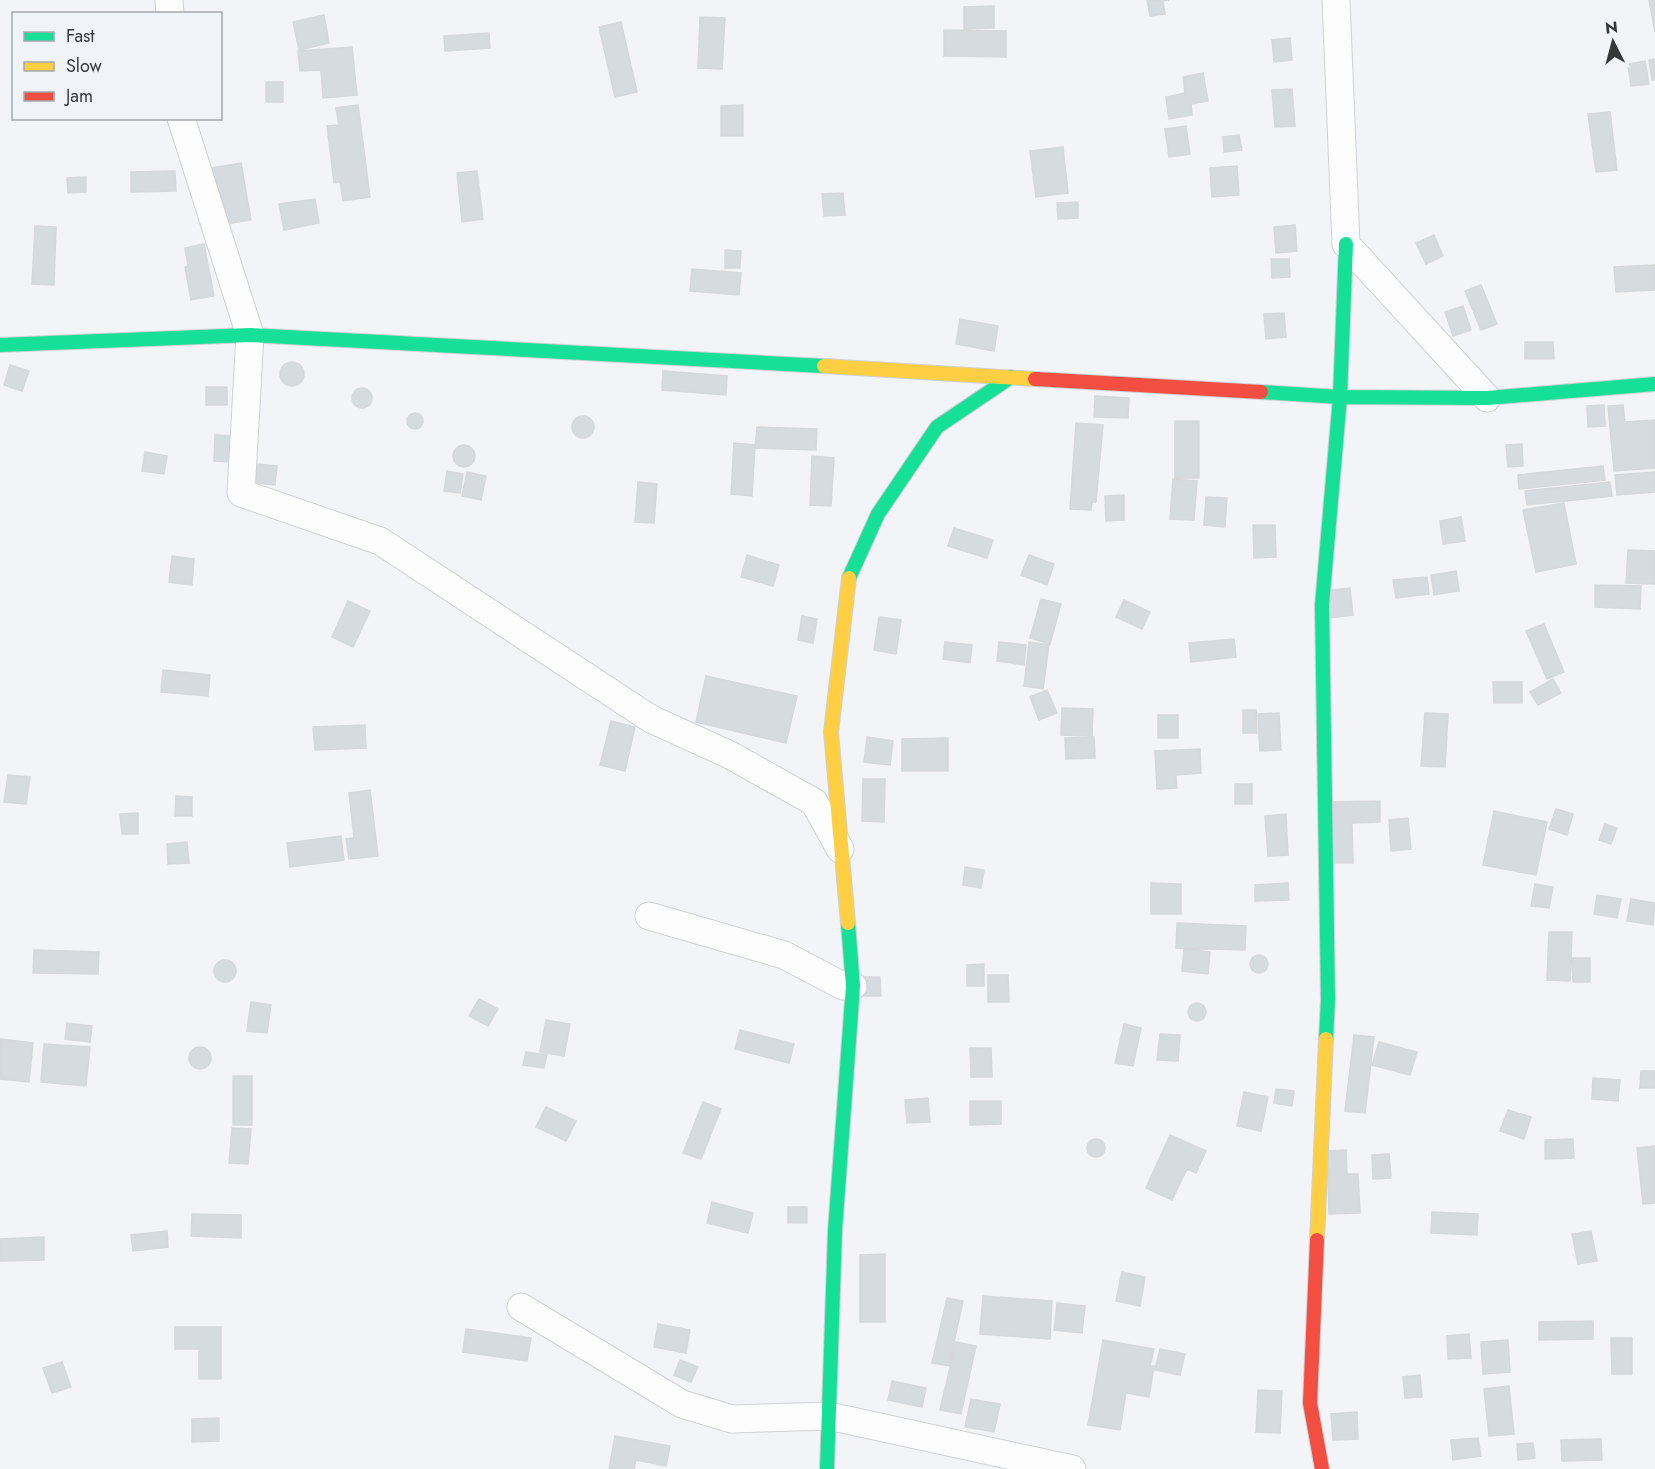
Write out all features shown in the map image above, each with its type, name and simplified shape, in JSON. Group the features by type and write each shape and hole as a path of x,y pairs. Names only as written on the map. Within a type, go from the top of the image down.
{"street":[{"path":"1322,1469 1310,1403 1328,999 1322,604 1340,397 1346,244 1336,0"},
{"path":"183,120 250,335 241,493 380,541 651,719 730,755 814,802 841,850"},
{"path":"1346,244 1487,398"},
{"path":"0,345 250,335 704,358 1340,397 1487,398 1655,384"},
{"path":"827,1469 835,1231 853,986 831,732 848,580 878,514 937,427 1011,377"},
{"path":"649,916 784,956 843,986 853,986"},
{"path":"521,1307 682,1404 732,1419 829,1416 1072,1469"}],"building":[{"path":"1147,0 1169,0 1163,1 1165,14 1150,16"},
{"path":"1649,0 1655,0 1655,32"},
{"path":"994,6 994,28 964,29 964,7"},
{"path":"324,15 329,43 299,50 293,22"},
{"path":"700,17 725,18 722,69 698,68"},
{"path":"621,22 637,92 615,97 599,27"},
{"path":"944,30 1006,31 1006,57 944,56"},
{"path":"489,33 490,48 445,51 444,36"},
{"path":"1290,38 1292,60 1274,62 1272,40"},
{"path":"352,47 357,95 323,98 321,70 300,71 298,51"},
{"path":"1655,59 1655,80 1652,80 1649,60"},
{"path":"1645,61 1649,84 1631,86 1628,64"},
{"path":"1203,73 1208,101 1191,104 1192,115 1169,119 1166,97 1185,93 1183,77"},
{"path":"266,82 283,82 283,102 266,102"},
{"path":"1292,89 1295,126 1275,127 1272,90"},
{"path":"358,105 370,197 343,201 340,182 334,183 327,126 339,125 336,108"},
{"path":"743,105 743,136 721,136 721,106"},
{"path":"1610,112 1617,170 1596,172 1588,114"},
{"path":"1186,126 1190,154 1169,157 1165,129"},
{"path":"1239,135 1242,150 1224,152 1223,137"},
{"path":"1063,147 1068,193 1036,197 1030,151"},
{"path":"241,163 251,220 220,225 210,168"},
{"path":"1237,166 1239,195 1212,197 1210,168"},
{"path":"175,171 176,191 131,192 131,172"},
{"path":"477,171 483,219 462,222 457,173"},
{"path":"86,177 86,192 68,193 67,178"},
{"path":"843,193 845,215 824,216 822,194"},
{"path":"315,199 319,223 284,230 279,204"},
{"path":"1078,202 1078,218 1058,219 1057,203"},
{"path":"1295,225 1297,251 1276,253 1274,227"},
{"path":"35,226 56,227 54,285 32,284"},
{"path":"1434,235 1443,256 1426,264 1416,243"},
{"path":"204,244 214,296 191,300 185,267 188,266 185,248"},
{"path":"725,250 741,251 740,268 725,268"},
{"path":"1271,259 1289,259 1290,277 1272,278"},
{"path":"1655,265 1655,290 1616,292 1614,267"},
{"path":"692,269 741,273 739,295 690,291"},
{"path":"1481,285 1497,324 1481,330 1465,291"},
{"path":"1463,306 1471,330 1453,336 1445,312"},
{"path":"1284,313 1286,337 1266,339 1264,314"},
{"path":"960,319 998,326 994,351 956,344"},
{"path":"1525,342 1553,342 1554,359 1525,359"},
{"path":"292,362 301,365 304,374 301,383 292,386 283,383 280,374 283,365"},
{"path":"10,365 29,371 22,391 4,385"},
{"path":"663,371 727,376 726,395 662,390"},
{"path":"206,387 227,387 227,405 206,405"},
{"path":"362,388 369,391 372,398 369,405 362,408 355,405 352,398 355,391"},
{"path":"1095,396 1129,398 1128,418 1094,417"},
{"path":"1604,405 1605,426 1588,427 1587,406"},
{"path":"1623,405 1625,422 1655,420 1655,468 1614,471 1608,406"},
{"path":"415,413 421,415 423,421 421,427 415,429 409,427 407,421 409,415"},
{"path":"583,416 591,419 594,427 591,435 583,438 575,435 572,427 575,419"},
{"path":"1175,421 1199,421 1199,478 1175,478"},
{"path":"1076,423 1103,425 1096,502 1092,502 1091,510 1070,509"},
{"path":"757,427 817,429 816,450 755,448"},
{"path":"215,435 236,436 235,462 214,461"},
{"path":"734,443 755,445 752,496 731,494"},
{"path":"1522,444 1523,466 1508,467 1506,445"},
{"path":"464,445 472,448 475,456 472,464 464,467 456,464 453,456 456,448"},
{"path":"145,452 167,456 164,474 142,471"},
{"path":"812,456 834,458 831,506 810,505"},
{"path":"257,464 277,466 275,485 255,483"},
{"path":"1603,466 1605,480 1519,489 1518,475"},
{"path":"447,471 463,474 460,493 444,491"},
{"path":"467,472 486,476 481,500 462,496"},
{"path":"1655,472 1655,492 1617,495 1615,475"},
{"path":"1173,479 1197,481 1194,520 1170,519"},
{"path":"638,482 657,484 654,523 635,522"},
{"path":"1610,482 1612,496 1527,505 1525,491"},
{"path":"1124,495 1124,520 1106,521 1105,496"},
{"path":"1206,497 1227,498 1225,527 1204,525"},
{"path":"1564,503 1576,564 1536,572 1523,510"},
{"path":"1461,517 1465,541 1443,544 1440,521"},
{"path":"1253,525 1275,525 1276,557 1254,558"},
{"path":"954,528 993,540 987,558 948,546"},
{"path":"1628,550 1655,551 1655,584 1626,583"},
{"path":"747,555 779,565 773,586 741,577"},
{"path":"1029,555 1054,564 1047,585 1021,575"},
{"path":"172,556 194,559 192,585 169,582"},
{"path":"1456,571 1459,591 1434,595 1431,575"},
{"path":"1427,577 1429,594 1396,598 1393,580"},
{"path":"1595,585 1641,586 1640,609 1595,607"},
{"path":"1350,588 1353,615 1328,618 1324,591"},
{"path":"1041,599 1061,604 1050,644 1030,638"},
{"path":"1124,600 1150,612 1142,629 1116,617"},
{"path":"348,601 370,611 353,647 332,637"},
{"path":"802,616 817,619 813,643 798,640"},
{"path":"879,617 901,620 896,654 874,650"},
{"path":"1544,624 1564,672 1547,679 1526,631"},
{"path":"1234,639 1236,657 1191,662 1189,643"},
{"path":"945,642 972,645 970,663 943,659"},
{"path":"999,642 1026,645 1024,665 997,661"},
{"path":"1029,642 1049,645 1043,689 1024,686"},
{"path":"163,670 210,675 208,696 161,692"},
{"path":"706,676 797,696 786,743 696,722"},
{"path":"1553,679 1561,693 1538,705 1530,692"},
{"path":"1493,682 1522,682 1522,703 1494,703"},
{"path":"1047,690 1057,713 1039,720 1030,697"},
{"path":"1062,708 1093,709 1092,736 1061,735"},
{"path":"1243,710 1256,710 1257,733 1243,733"},
{"path":"1279,713 1281,750 1260,751 1258,714"},
{"path":"1425,713 1448,714 1445,767 1421,766"},
{"path":"1158,715 1178,715 1178,738 1158,738"},
{"path":"611,721 635,727 625,771 600,765"},
{"path":"365,725 366,748 315,750 313,727"},
{"path":"867,737 893,741 890,765 864,762"},
{"path":"1094,737 1095,758 1066,759 1065,738"},
{"path":"948,738 948,771 902,771 902,739"},
{"path":"1200,749 1201,773 1176,775 1177,788 1157,789 1155,751"},
{"path":"8,775 30,777 26,804 4,802"},
{"path":"863,779 885,779 884,822 862,821"},
{"path":"1235,784 1252,784 1252,804 1235,804"},
{"path":"370,790 378,856 349,859 346,839 354,838 349,793"},
{"path":"176,796 192,797 192,816 175,816"},
{"path":"1380,801 1380,822 1352,823 1353,863 1329,863 1327,802"},
{"path":"1556,809 1573,814 1567,835 1549,829"},
{"path":"1494,811 1547,822 1536,875 1483,865"},
{"path":"138,813 138,834 122,834 120,814"},
{"path":"1286,814 1288,855 1268,856 1265,816"},
{"path":"1408,818 1411,849 1391,851 1389,820"},
{"path":"1605,824 1617,828 1611,844 1599,840"},
{"path":"341,836 344,860 290,867 287,843"},
{"path":"187,842 189,863 168,864 167,844"},
{"path":"965,867 984,870 981,888 963,885"},
{"path":"1151,883 1181,884 1181,914 1151,914"},
{"path":"1288,883 1289,900 1255,901 1255,885"},
{"path":"1535,884 1553,887 1549,908 1531,906"},
{"path":"1597,895 1621,899 1617,918 1594,914"},
{"path":"1631,899 1655,903 1653,925 1627,921"},
{"path":"1177,923 1246,926 1245,950 1176,948"},
{"path":"1549,932 1572,932 1570,981 1547,980"},
{"path":"1184,949 1210,952 1208,974 1182,971"},
{"path":"34,950 99,952 98,974 33,973"},
{"path":"1255,955 1263,955 1268,960 1266,971 1255,973 1250,968 1250,960"},
{"path":"1572,958 1590,958 1590,982 1573,982"},
{"path":"221,960 229,960 236,967 236,975 229,982 221,982 214,975 214,967"},
{"path":"984,964 984,986 967,986 967,965"},
{"path":"988,975 1008,975 1009,1002 988,1002"},
{"path":"860,977 880,977 881,996 861,996"},
{"path":"479,999 498,1009 488,1026 469,1016"},
{"path":"251,1002 271,1005 267,1033 247,1031"},
{"path":"1193,1003 1201,1003 1206,1008 1204,1019 1193,1021 1188,1016 1188,1008"},
{"path":"546,1020 570,1024 564,1056 540,1052"},
{"path":"67,1023 92,1026 90,1042 65,1039"},
{"path":"1124,1024 1141,1028 1133,1066 1115,1063"},
{"path":"740,1030 794,1044 789,1063 735,1049"},
{"path":"1160,1034 1180,1035 1178,1061 1157,1060"},
{"path":"1354,1035 1374,1037 1365,1113 1345,1111"},
{"path":"0,1039 33,1043 29,1082 0,1079"},
{"path":"1379,1042 1417,1052 1410,1075 1372,1065"},
{"path":"44,1044 90,1047 86,1086 41,1082"},
{"path":"200,1047 208,1050 211,1058 208,1066 200,1069 192,1066 189,1058 192,1050"},
{"path":"970,1048 991,1048 992,1077 971,1077"},
{"path":"526,1052 547,1055 544,1068 523,1065"},
{"path":"1641,1071 1655,1071 1655,1088 1640,1088"},
{"path":"233,1076 252,1076 252,1125 233,1125"},
{"path":"1593,1078 1620,1080 1618,1101 1592,1099"},
{"path":"1276,1089 1294,1091 1292,1106 1274,1103"},
{"path":"1244,1092 1268,1097 1261,1131 1237,1126"},
{"path":"928,1098 930,1122 907,1123 905,1100"},
{"path":"970,1101 1001,1101 1001,1124 970,1125"},
{"path":"703,1102 721,1109 701,1159 683,1153"},
{"path":"546,1107 576,1121 566,1141 536,1127"},
{"path":"1508,1110 1531,1117 1524,1139 1500,1131"},
{"path":"232,1128 251,1129 248,1164 229,1163"},
{"path":"1170,1135 1206,1151 1196,1173 1187,1169 1172,1200 1146,1188"},
{"path":"1092,1139 1100,1139 1105,1144 1103,1155 1092,1157 1087,1152 1087,1144"},
{"path":"1573,1139 1574,1158 1545,1159 1545,1140"},
{"path":"1655,1146 1655,1203 1643,1204 1637,1148"},
{"path":"1346,1150 1347,1174 1358,1174 1360,1213 1329,1214 1327,1151"},
{"path":"1389,1154 1391,1178 1373,1179 1372,1155"},
{"path":"712,1202 753,1213 748,1233 707,1223"},
{"path":"788,1207 807,1207 807,1223 788,1223"},
{"path":"1432,1212 1478,1214 1477,1235 1431,1233"},
{"path":"192,1214 241,1215 241,1238 191,1236"},
{"path":"167,1231 168,1247 133,1251 131,1235"},
{"path":"1591,1231 1597,1261 1578,1264 1572,1234"},
{"path":"44,1237 44,1260 0,1261 0,1239"},
{"path":"885,1254 885,1322 860,1322 860,1255"},
{"path":"1122,1272 1145,1277 1140,1306 1116,1301"},
{"path":"983,1296 1052,1301 1050,1339 980,1334"},
{"path":"947,1298 963,1301 949,1366 932,1363"},
{"path":"1057,1303 1085,1306 1082,1333 1054,1330"},
{"path":"1593,1321 1593,1339 1539,1340 1539,1322"},
{"path":"658,1324 690,1330 686,1353 654,1347"},
{"path":"175,1327 221,1327 221,1379 199,1379 199,1349 175,1349"},
{"path":"466,1329 531,1338 527,1361 463,1352"},
{"path":"1469,1334 1471,1358 1448,1359 1447,1336"},
{"path":"1611,1338 1632,1338 1632,1374 1612,1374"},
{"path":"1103,1340 1154,1349 1150,1366 1154,1366 1149,1397 1126,1393 1120,1430 1088,1425"},
{"path":"1508,1340 1510,1372 1483,1374 1481,1342"},
{"path":"956,1342 976,1346 961,1414 940,1410"},
{"path":"1160,1349 1185,1354 1180,1375 1155,1370"},
{"path":"680,1360 698,1367 691,1382 674,1375"},
{"path":"62,1362 71,1387 52,1393 43,1368"},
{"path":"1420,1375 1422,1397 1405,1398 1403,1377"},
{"path":"892,1381 926,1388 922,1407 888,1400"},
{"path":"1509,1386 1514,1434 1489,1436 1484,1389"},
{"path":"1258,1390 1282,1391 1280,1433 1256,1432"},
{"path":"971,1399 1000,1404 994,1432 965,1427"},
{"path":"1357,1412 1358,1439 1333,1440 1331,1414"},
{"path":"219,1418 219,1441 192,1442 192,1419"},
{"path":"615,1436 670,1446 666,1466 636,1460 634,1469 609,1469"},
{"path":"1478,1438 1481,1456 1453,1460 1451,1440"},
{"path":"1601,1439 1602,1460 1562,1461 1561,1440"},
{"path":"1533,1443 1535,1458 1518,1460 1517,1444"}],"traffic: fast":[{"path":"1326,1039 1328,999 1322,605 1340,397 1346,244"},
{"path":"0,345 250,335 824,366"},
{"path":"849,578 878,514 937,427 1011,377"},
{"path":"1261,392 1340,397 1487,398 1655,384"},
{"path":"827,1469 835,1231 853,986 848,923"}],"traffic: slow":[{"path":"824,366 1035,379"},
{"path":"848,923 831,732 849,578"},
{"path":"1317,1240 1326,1039"}],"traffic: jam":[{"path":"1035,379 1261,392"},
{"path":"1317,1240 1310,1403 1322,1469"}]}
